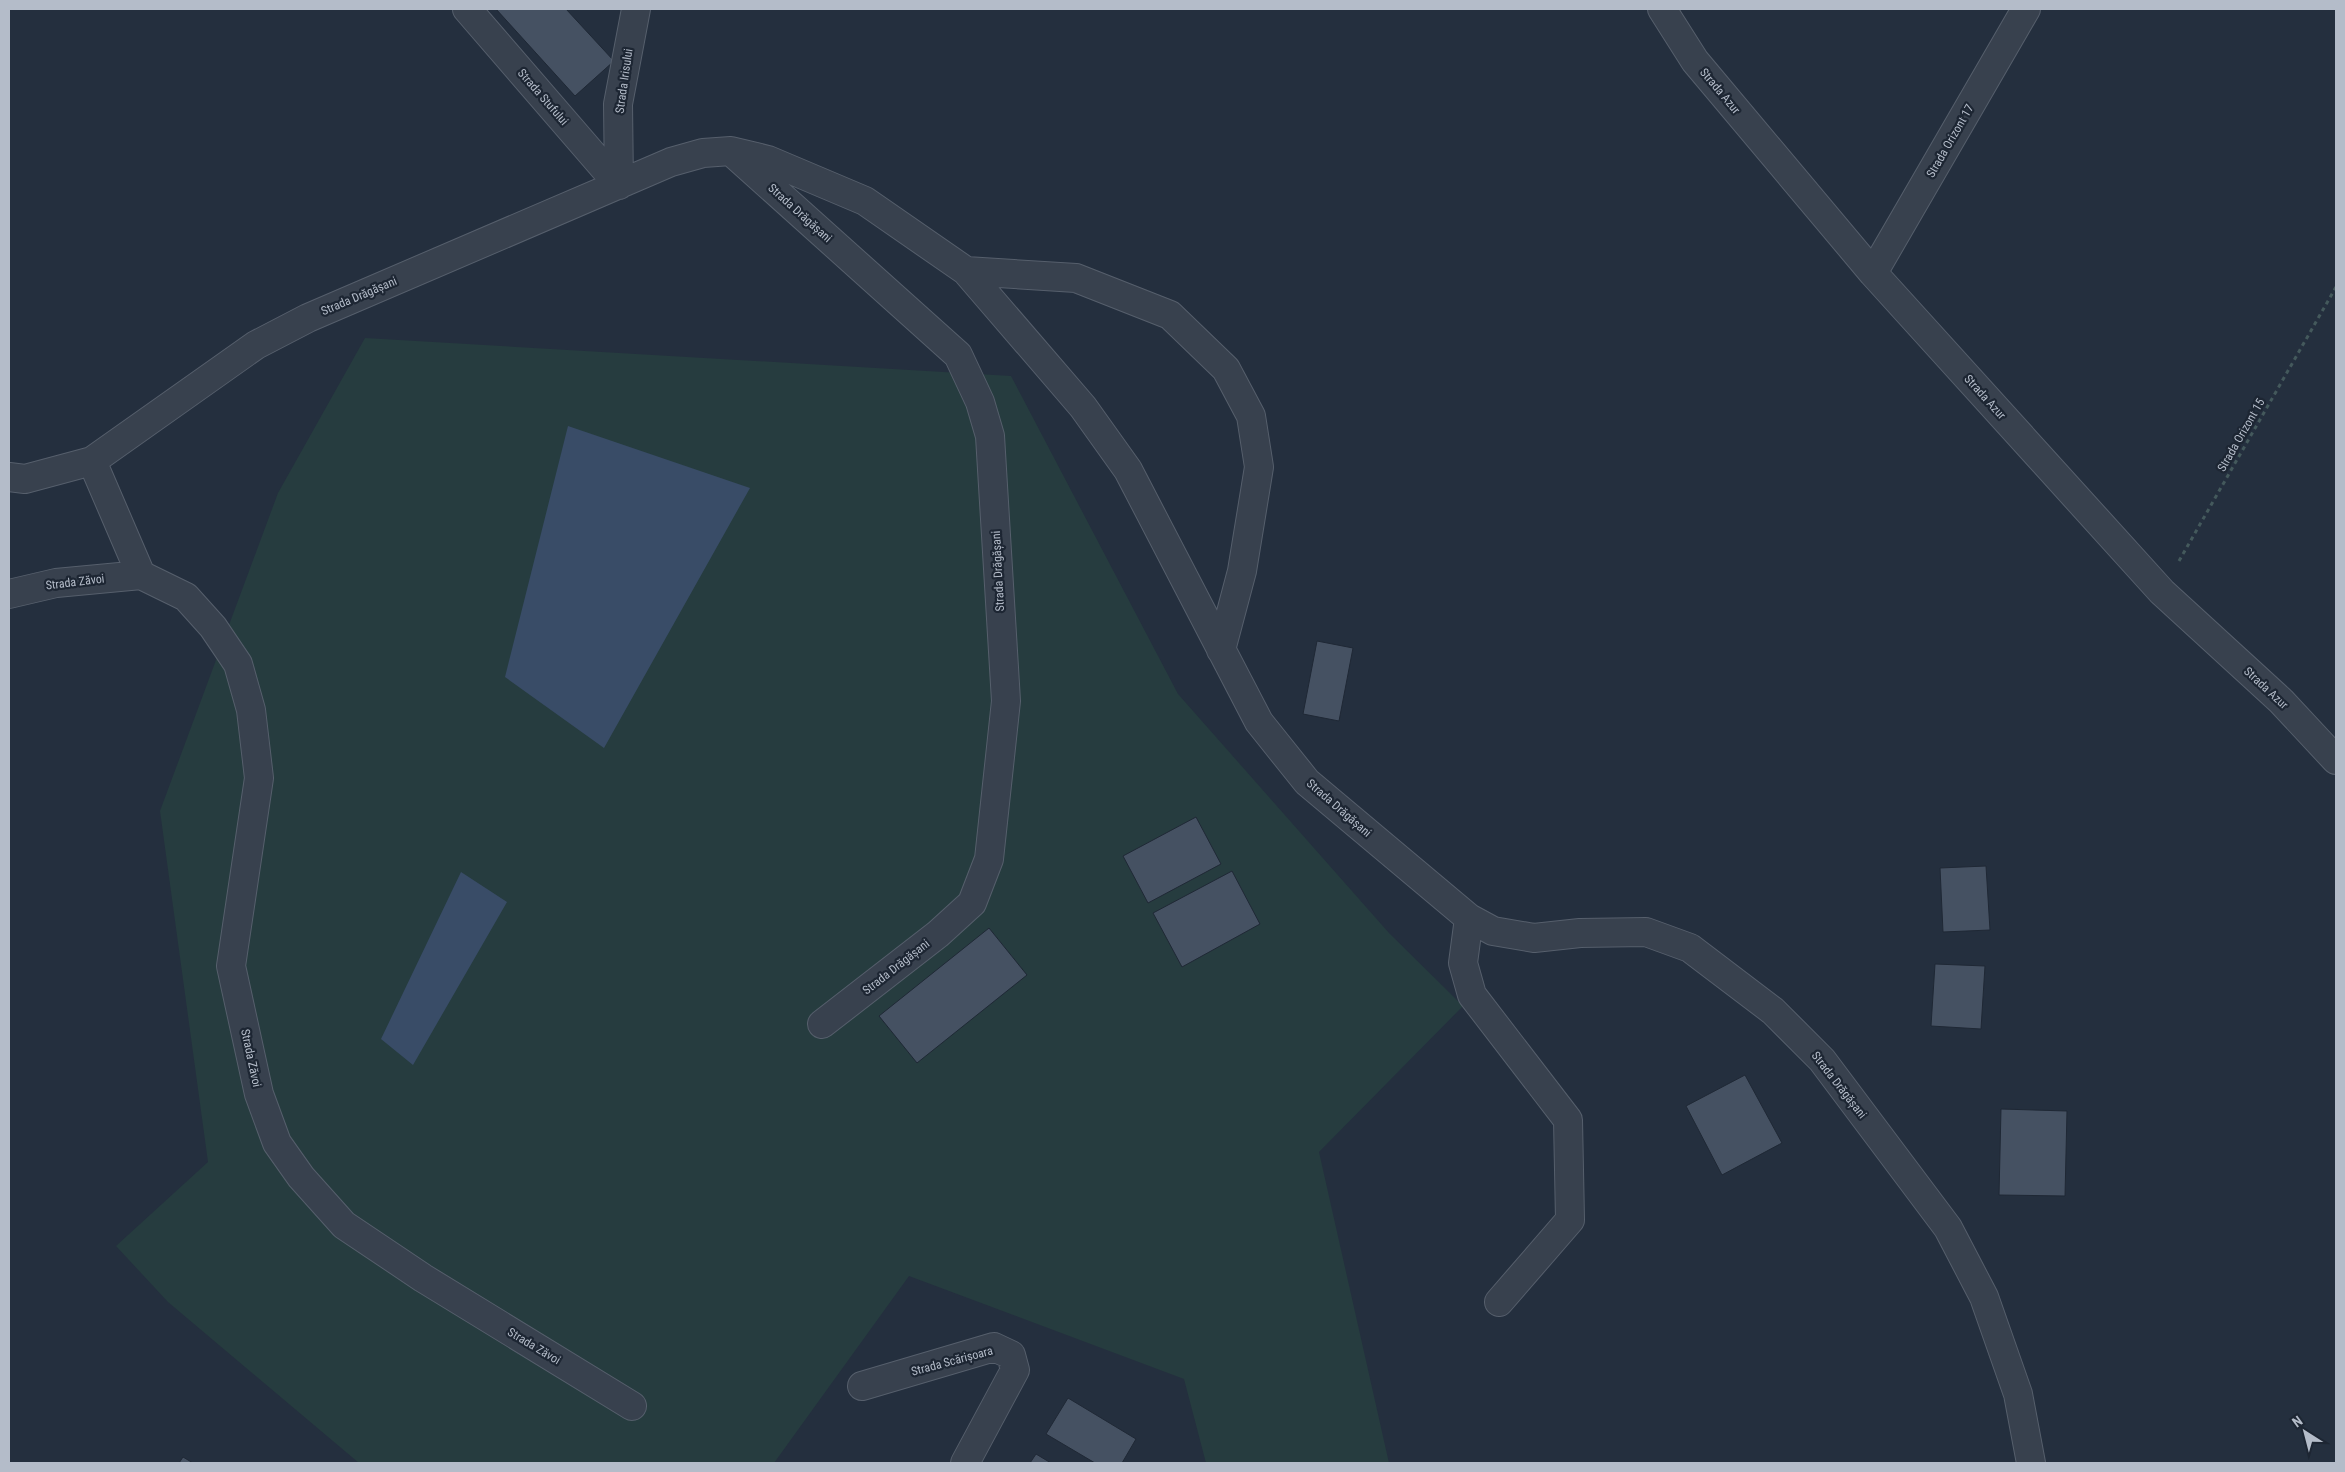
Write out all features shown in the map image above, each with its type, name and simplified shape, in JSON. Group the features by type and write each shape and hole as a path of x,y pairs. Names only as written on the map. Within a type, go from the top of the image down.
{"street":[{"name":"Strada Stufului","path":"467,9 619,185"},
{"name":"Strada Irisului","path":"619,185 618,104 636,9"},
{"name":"Strada Azur","path":"1662,9 1695,61 1874,273 2162,592 2281,701 2336,760"},
{"name":"Strada Orizont 17","path":"1874,273 2026,9"},
{"name":"Strada Drăgășani","path":"731,151 958,355 980,402 990,436 1006,701 989,858 972,903 938,934 822,1024"},
{"name":"Strada Drăgășani","path":"9,477 25,479 92,461 256,345 299,322 671,162 703,153 731,151 768,160 865,202 966,271 1083,407 1128,470 1259,722 1307,782 1469,918 1493,931 1534,938 1580,933 1646,932 1690,948 1773,1010 1822,1060 1948,1228 1984,1297 2018,1394 2031,1463"},
{"path":"966,271 1076,278 1170,315 1226,370 1251,416 1259,467 1242,571 1222,650"},
{"path":"92,461 141,575"},
{"name":"Strada Zăvoi","path":"9,594 56,583 141,575 186,597 213,627 238,664 250,710 259,778 231,966 259,1094 277,1143 301,1178 344,1225 422,1278 632,1406"},
{"path":"1469,918 1463,963 1472,995 1568,1120 1570,1220 1499,1302"},
{"name":"Strada Scărișoara","path":"862,1386 994,1346 1011,1355 1015,1370 965,1463"}],"path":[{"name":"Strada Orizont 15","path":"2162,592 2336,287"}],"green space":[{"path":"365,338 1011,376 1178,694 1389,933 1463,1006 1319,1152 1389,1463 1206,1463 1184,1379 909,1276 774,1463 359,1463 168,1302 116,1246 208,1162 160,811 278,493"}],"water":[{"path":"568,426 750,488 604,748 505,677"},
{"path":"461,872 507,902 413,1065 381,1039"}],"building":[{"path":"496,9 566,9 614,61 575,96"},
{"path":"1317,641 1353,648 1339,721 1303,714"},
{"path":"1196,817 1221,864 1148,903 1123,856"},
{"path":"1986,866 1990,930 1943,932 1940,868"},
{"path":"1232,871 1260,924 1182,967 1153,913"},
{"path":"989,928 1027,975 917,1063 879,1016"},
{"path":"1935,964 1985,966 1981,1029 1931,1026"},
{"path":"1745,1075 1782,1143 1722,1175 1686,1106"},
{"path":"2001,1109 2067,1111 2065,1196 1999,1195"},
{"path":"1068,1398 1136,1439 1122,1463 1095,1463 1046,1434"},
{"path":"1036,1454 1051,1463 1030,1463"},
{"path":"183,1457 193,1463 179,1463"}]}
